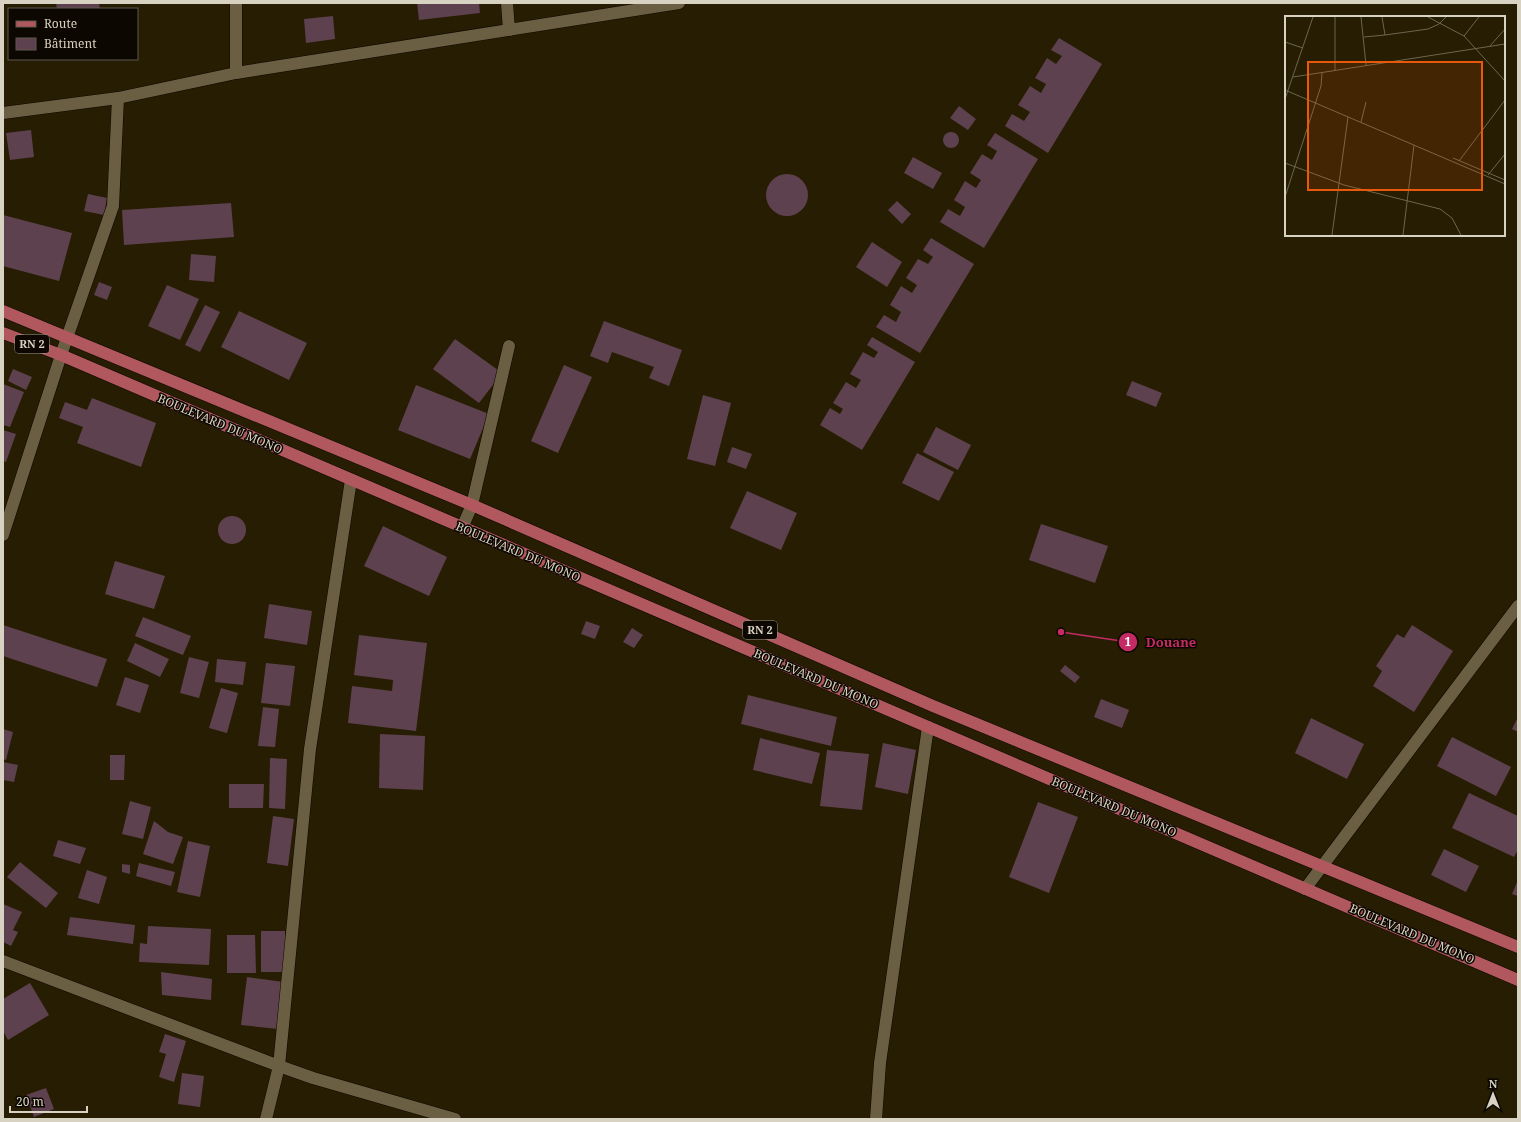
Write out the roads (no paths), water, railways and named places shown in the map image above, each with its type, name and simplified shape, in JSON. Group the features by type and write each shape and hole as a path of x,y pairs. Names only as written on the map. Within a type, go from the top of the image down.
{"main road":[{"name":"BOULEVARD DU MONO","path":"3,311 472,505 934,706 1518,947"},
{"name":"BOULEVARD DU MONO","path":"3,333 61,355 1518,980"}],"street":[{"path":"236,3 236,73"},
{"path":"507,3 509,30"},
{"path":"3,113 118,98 236,73 679,3"},
{"path":"3,535 61,355 113,206 118,98"},
{"path":"462,528 472,505 509,346"},
{"path":"266,1119 279,1066 310,749 351,480"},
{"path":"1305,889 1518,606"},
{"path":"876,1119 880,1063 928,727"},
{"path":"3,961 115,1005 279,1066 314,1078 455,1119"}],"place":[{"name":"Douane","path":"1061,632"}]}
